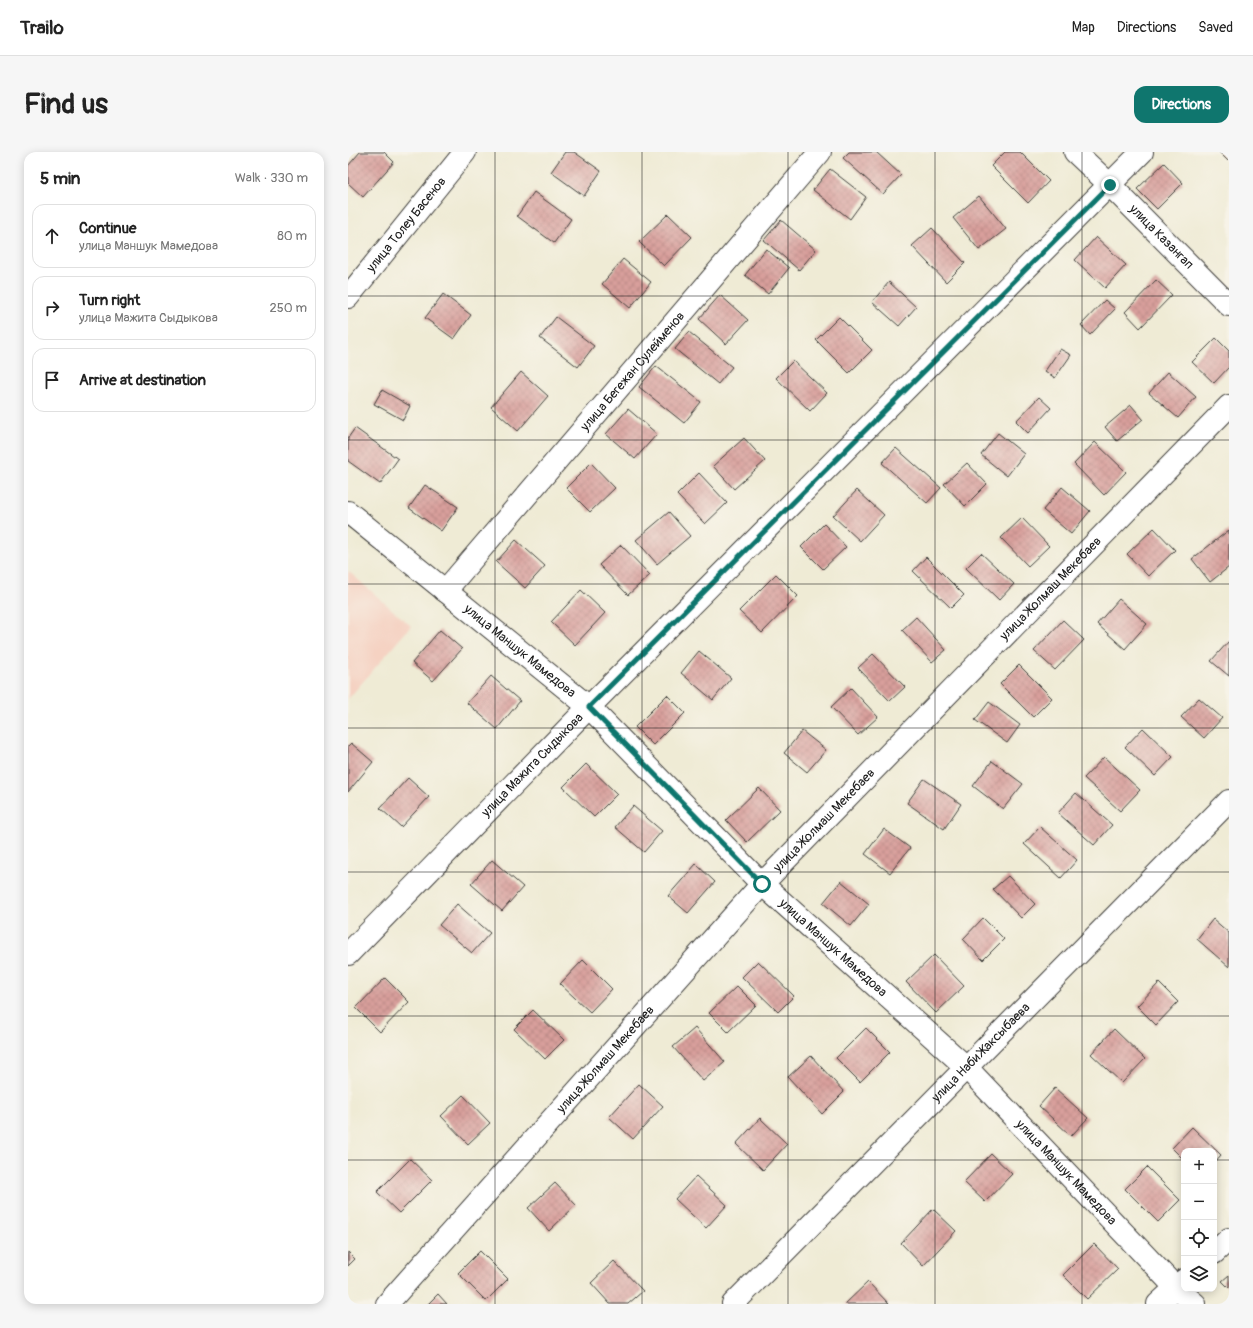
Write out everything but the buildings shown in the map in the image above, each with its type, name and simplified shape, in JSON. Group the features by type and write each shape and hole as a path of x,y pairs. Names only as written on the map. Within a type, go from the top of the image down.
{"street":[{"name":"улица Толеу Басенов","path":"348,297 465,152"},
{"name":"улица Бегежан Сулейменов","path":"445,591 820,152"},
{"name":"улица Казангап","path":"1075,152 1110,185 1229,305"},
{"name":"улица Мажита Сыдыкова","path":"348,954 589,707 1142,152"},
{"name":"улица Жолмаш Мекебаев","path":"387,1304 762,884 1229,406"},
{"name":"улица Маншук Мамедова","path":"348,512 589,707 762,884 966,1068 1180,1284 1195,1304"},
{"name":"улица Наби Жаксыбаева","path":"733,1304 1229,801"},
{"path":"1217,1250 1229,1239"},
{"path":"1158,1304 1180,1284"}],"shaded area":[{"path":"348,571 411,626 348,699"}],"route":[{"path":"762,884 589,707 1110,185"}]}
